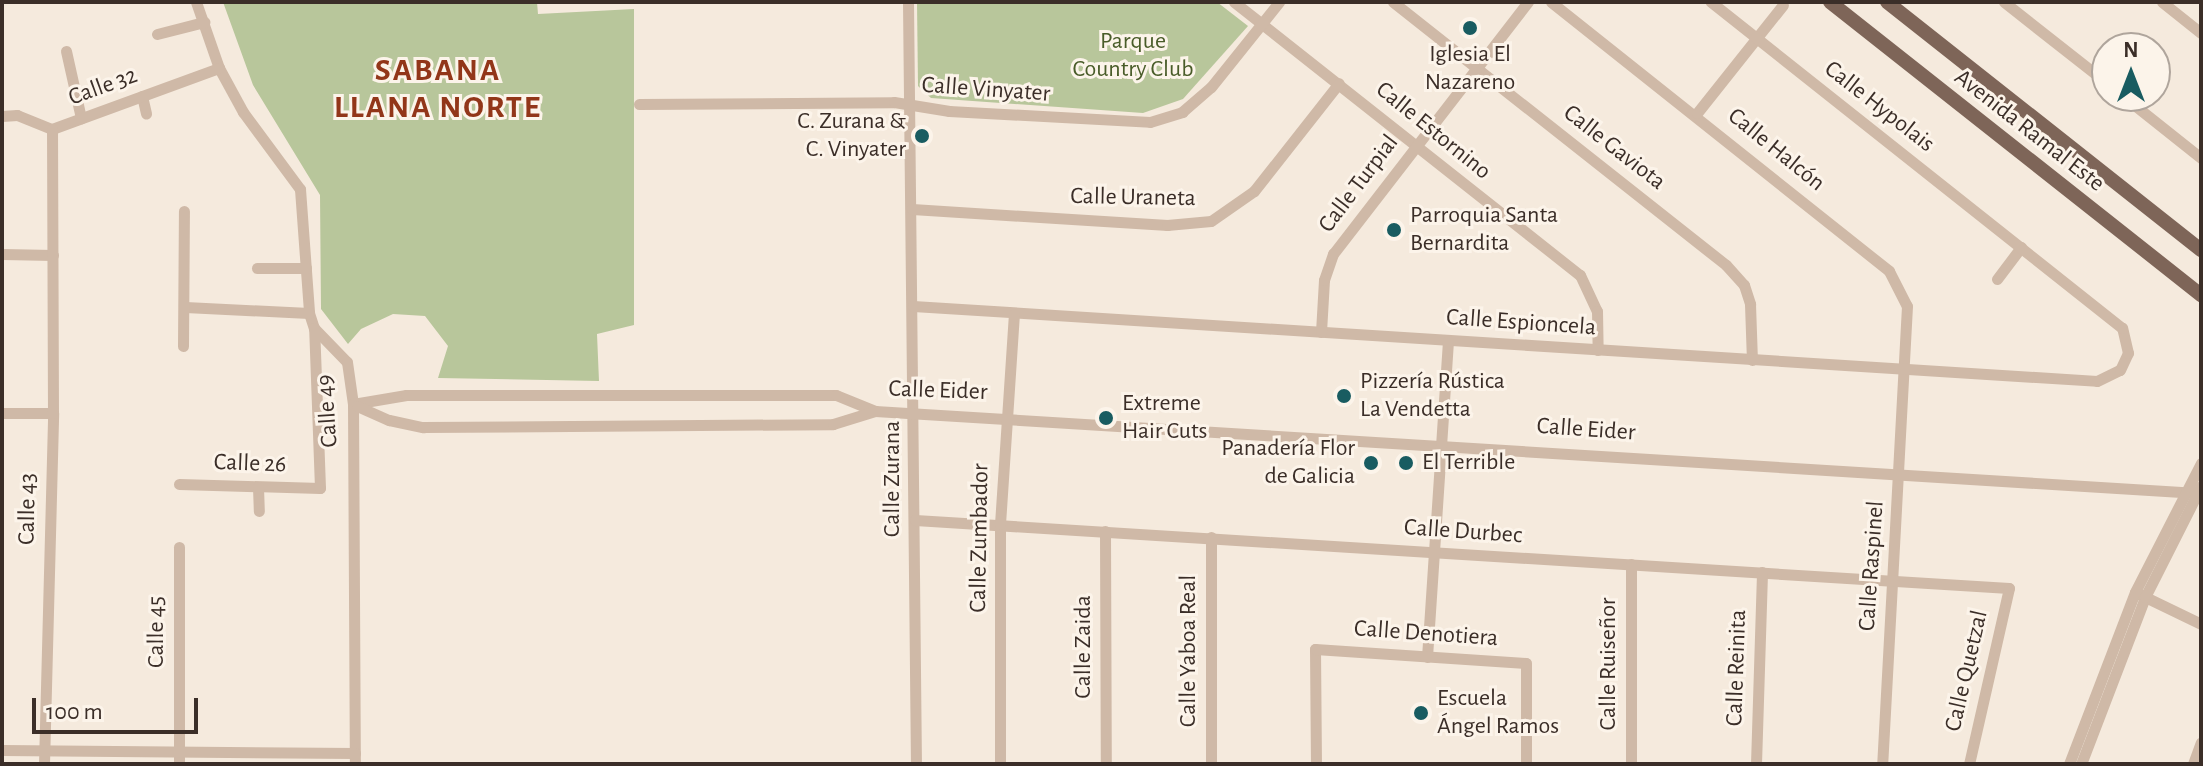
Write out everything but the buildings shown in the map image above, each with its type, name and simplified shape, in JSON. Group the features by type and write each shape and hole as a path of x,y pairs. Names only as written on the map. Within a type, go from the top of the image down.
{"main road":[{"name":"Avenida Ramal Este","path":"1830,2 2201,295"},
{"name":"Avenida Ramal Este","path":"1887,2 2201,250"},
{"path":"2183,280 2201,304"}],"street":[{"name":"Calle 49","path":"196,2 219,68 243,112 300,189 309,313 314,328 347,362 353,404 355,759"},
{"name":"Calle Zurana","path":"908,2 915,411 916,764"},
{"name":"Calle Estornino","path":"1234,2 1580,275 1597,311 1598,350"},
{"name":"Calle Vinyater","path":"639,104 894,102 910,107 1150,122 1182,112 1211,87 1279,2"},
{"name":"Calle Gaviota","path":"1393,2 1726,265 1744,285 1750,304 1752,360"},
{"name":"Calle Turpial","path":"1321,332 1324,280 1333,254 1528,2"},
{"name":"Calle Halcón","path":"1551,2 1697,113 1889,271 1907,306 1907,370"},
{"name":"Calle Hypolais","path":"1711,2 2122,328 2128,353 2121,368"},
{"path":"2004,2 2091,70"},
{"path":"2162,2 2201,33"},
{"path":"1697,113 1783,5"},
{"path":"157,34 204,22"},
{"path":"66,51 81,118"},
{"name":"Calle 32","path":"2,116 17,115 52,129 219,68"},
{"name":"Calle Uraneta","path":"912,209 1167,225 1211,221 1254,191 1339,83"},
{"path":"142,96 146,114"},
{"path":"2143,112 2201,158"},
{"name":"Calle 43","path":"44,758 53,413 52,129"},
{"path":"183,346 184,211"},
{"path":"1997,279 2021,247"},
{"path":"2,254 53,255"},
{"path":"257,268 306,268"},
{"name":"Calle Espioncela","path":"913,306 2097,381 2121,368"},
{"path":"185,307 309,313"},
{"name":"Calle Zumbador","path":"1000,764 1000,524 1014,314"},
{"name":"Calle 26","path":"179,484 320,488 314,328"},
{"path":"1427,657 1448,341"},
{"name":"Calle Raspinel","path":"1882,764 1907,370"},
{"name":"Calle Eider","path":"353,404 381,403 406,395 836,395 875,411"},
{"name":"Calle Eider","path":"353,404 389,420 423,427 833,424 875,411 915,411 2199,490"},
{"path":"2,413 53,413"},
{"path":"2069,764 2184,489 2201,463"},
{"path":"35,478 51,477"},
{"path":"258,487 259,511"},
{"path":"2081,764 2140,595 2199,490"},
{"name":"Calle Durbec","path":"915,520 2009,588"},
{"name":"Calle Zaida","path":"1105,531 1106,764"},
{"name":"Calle Yaboa Real","path":"1211,537 1211,764"},
{"name":"Calle 45","path":"179,547 180,758"},
{"name":"Calle Ruiseñor","path":"1631,564 1631,764"},
{"name":"Calle Reinita","path":"1756,764 1762,572"},
{"name":"Calle Quetzal","path":"1969,764 2009,588"},
{"path":"2140,595 2201,624"},
{"name":"Calle Denotiera","path":"1316,764 1315,649 1526,663 1526,764"},
{"path":"2193,764 2201,742"},
{"path":"2,750 44,758 355,759"}],"green space":[{"path":"223,2 537,2 538,14 634,9 634,325 597,334 599,381 438,378 448,346 425,316 393,314 361,329 348,344 321,309 320,195 253,85"},
{"name":"Parque Country Club","path":"917,2 1217,2 1248,26 1183,99 1143,113 931,98 918,86"}],"place":[{"name":"Iglesia El Nazareno","path":"1470,28"},
{"name":"C. Zurana & C. Vinyater","path":"922,136"},
{"name":"Parroquia Santa Bernardita","path":"1394,230"},
{"name":"Pizzería Rústica La Vendetta","path":"1344,396"},
{"name":"Extreme Hair Cuts","path":"1106,418"},
{"name":"Panadería Flor de Galicia","path":"1371,463"},
{"name":"El Terrible","path":"1406,463"},
{"name":"Escuela Ángel Ramos","path":"1421,713"}],"district":[{"name":"SABANA LLANA NORTE","path":"438,90"}]}
